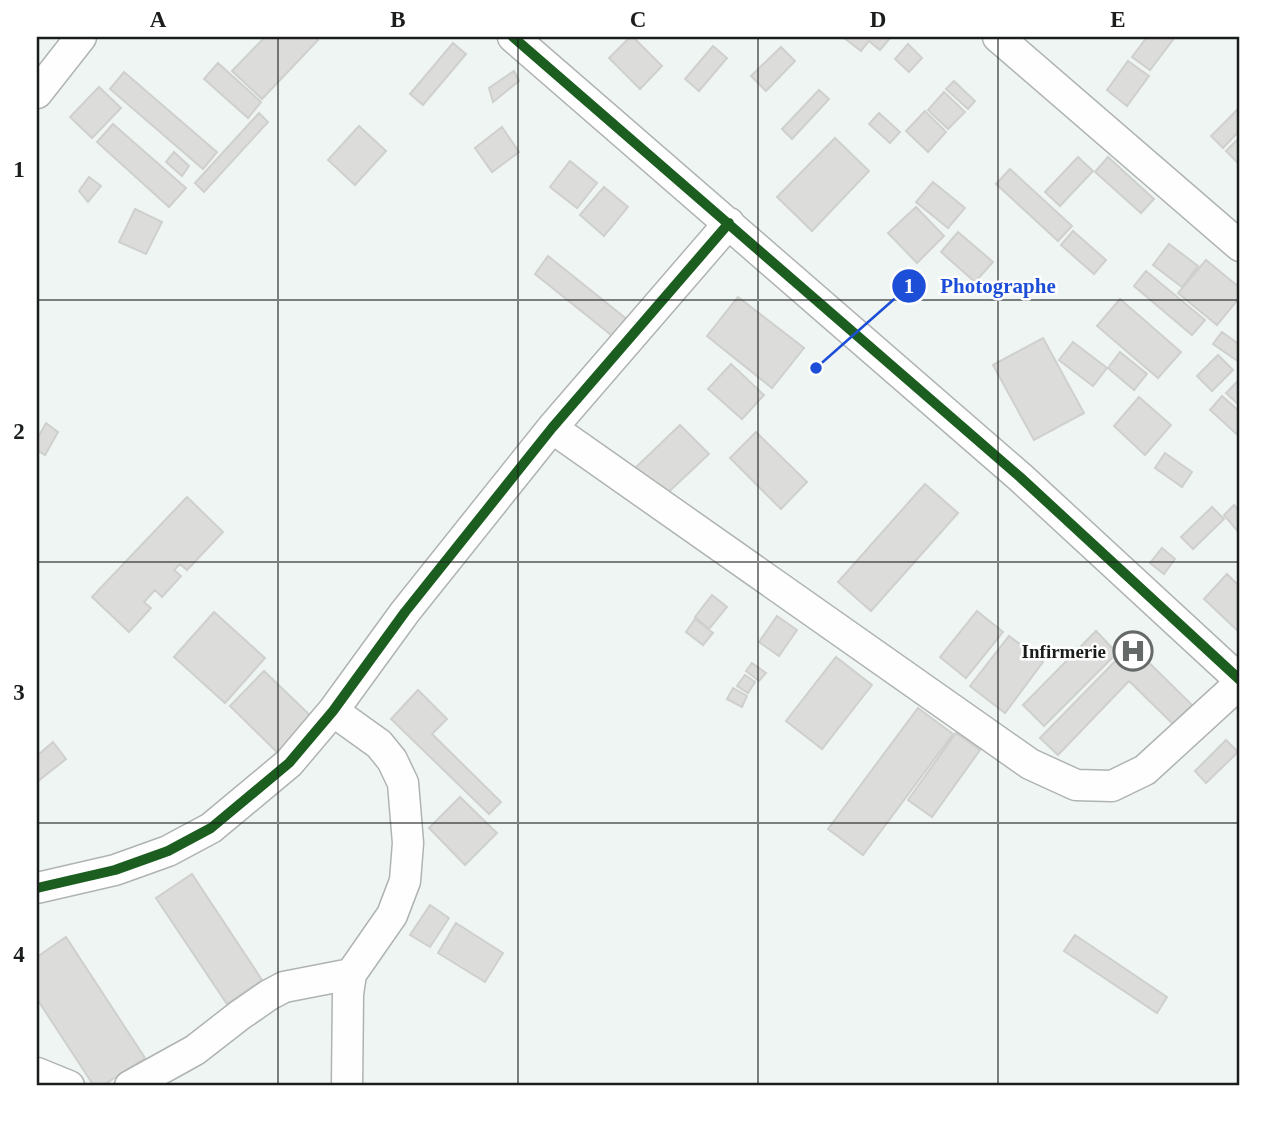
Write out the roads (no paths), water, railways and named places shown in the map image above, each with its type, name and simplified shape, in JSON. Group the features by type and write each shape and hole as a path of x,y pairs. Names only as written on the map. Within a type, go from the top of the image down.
{"street":[{"path":"37,93 82,37"},
{"path":"998,37 1240,246"},
{"path":"522,39 1020,477 1238,674 1144,770 1112,786 1076,786 1030,764 552,428"},
{"path":"37,888 115,870 168,851 211,828 289,763 333,711 413,603 552,428 729,223"},
{"path":"333,711 379,744 392,760 403,783 408,843 405,881 391,915 351,974 348,994 347,1086"},
{"path":"130,1086 195,1050 269,995 284,987 351,974"},
{"path":"37,1073 69,1086"}],"place":[{"name":"Photographe","path":"816,368"},
{"name":"Infirmerie","path":"1133,651"}]}
